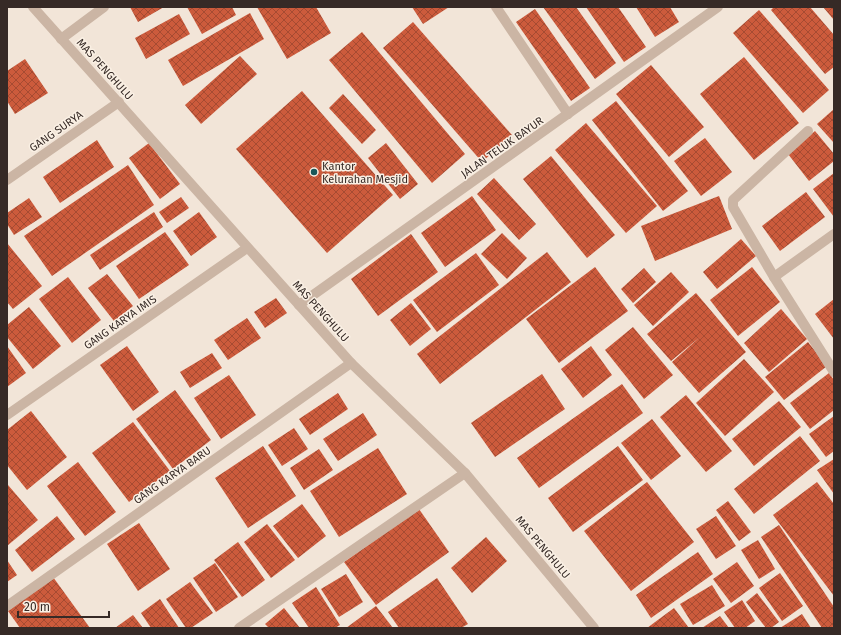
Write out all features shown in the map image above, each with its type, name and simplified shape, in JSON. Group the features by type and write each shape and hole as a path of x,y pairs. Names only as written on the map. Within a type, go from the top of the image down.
{"street":[{"name":"MAS PENGHULU","path":"33,7 350,362 465,473 594,628"},
{"path":"61,39 104,7"},
{"path":"496,7 568,114"},
{"name":"JALAN TELUK BAYUR","path":"299,306 718,7"},
{"name":"GANG SURYA","path":"7,180 119,102"},
{"path":"808,131 733,200 732,203 774,277 834,372"},
{"path":"774,277 834,234"},
{"name":"GANG KARYA IMIS","path":"7,415 247,248"},
{"name":"GANG KARYA BARU","path":"7,606 350,362"},
{"path":"239,628 465,473"}],"building":[{"path":"130,7 164,7 138,22"},
{"path":"187,7 232,7 236,15 202,34"},
{"path":"257,7 316,7 331,33 287,59"},
{"path":"412,7 449,7 423,24"},
{"path":"543,7 576,7 616,63 595,79"},
{"path":"586,7 618,7 646,47 624,62"},
{"path":"636,7 670,7 679,22 655,37"},
{"path":"774,7 810,7 834,35 834,67 825,74 771,10"},
{"path":"823,7 834,7 834,20"},
{"path":"535,9 590,88 571,101 516,22"},
{"path":"759,10 829,90 803,113 733,33"},
{"path":"250,13 264,39 183,86 168,60"},
{"path":"179,14 190,34 146,59 135,38"},
{"path":"413,22 512,135 482,162 383,48"},
{"path":"362,32 465,154 432,183 329,60"},
{"path":"240,56 257,74 201,124 185,105"},
{"path":"744,57 799,123 754,160 700,94"},
{"path":"25,59 48,93 15,114 7,101 7,71"},
{"path":"651,65 704,127 669,157 616,94"},
{"name":"Kantor Kelurahan Mesjid","path":"302,91 393,195 327,253 236,149"},
{"path":"343,94 376,130 362,144 329,108"},
{"path":"616,101 688,191 663,211 592,120"},
{"path":"834,109 834,143 817,124"},
{"path":"586,123 657,206 626,233 555,150"},
{"path":"815,131 834,154 834,161 809,181 788,154"},
{"path":"705,138 732,172 701,196 674,161"},
{"path":"97,140 114,167 60,203 43,177"},
{"path":"149,143 180,184 160,199 129,158"},
{"path":"386,143 418,184 400,199 368,158"},
{"path":"551,156 615,235 587,258 523,179"},
{"path":"128,165 154,205 52,276 24,236"},
{"path":"834,173 834,217 813,189"},
{"path":"494,178 536,224 519,240 477,194"},
{"path":"806,192 825,217 780,251 762,226"},
{"path":"472,196 496,230 445,267 421,233"},
{"path":"719,196 732,229 655,261 641,226"},
{"path":"181,197 189,208 167,223 159,212"},
{"path":"29,198 42,217 14,235 7,224 7,213"},
{"path":"154,212 163,227 100,270 90,255"},
{"path":"199,212 217,237 191,256 173,231"},
{"path":"165,232 189,265 139,299 116,266"},
{"path":"502,233 527,258 507,279 481,254"},
{"path":"411,234 438,272 378,316 351,279"},
{"path":"741,239 756,256 717,289 703,272"},
{"path":"7,243 42,286 13,309 7,302"},
{"path":"547,252 571,282 440,384 417,354"},
{"path":"476,253 499,285 437,332 413,300"},
{"path":"595,267 628,311 559,363 526,319"},
{"path":"752,267 780,302 738,336 710,300"},
{"path":"644,268 656,282 633,303 621,289"},
{"path":"671,272 689,292 653,326 634,305"},
{"path":"107,274 133,306 114,321 88,288"},
{"path":"68,277 101,320 72,343 39,299"},
{"path":"696,293 746,352 699,393 672,362 700,337 671,361 647,334"},
{"path":"276,298 287,313 265,328 254,312"},
{"path":"834,299 834,339 815,314"},
{"path":"411,303 431,329 410,346 390,320"},
{"path":"29,307 61,346 33,369 7,337 7,325"},
{"path":"781,309 807,339 769,372 744,343"},
{"path":"247,318 261,338 228,360 214,340"},
{"path":"633,327 673,375 644,399 605,350"},
{"path":"808,342 827,366 784,400 765,377"},
{"path":"7,346 26,373 7,387"},
{"path":"127,346 159,392 133,411 100,365"},
{"path":"591,346 612,375 583,398 561,369"},
{"path":"212,353 222,368 190,388 180,372"},
{"path":"744,359 774,392 725,436 696,403"},
{"path":"829,373 834,380 834,410 810,429 790,403"},
{"path":"542,374 565,409 495,457 471,423"},
{"path":"229,375 256,415 221,439 194,398"},
{"path":"622,384 643,413 539,488 517,458"},
{"path":"175,390 211,440 173,469 136,419"},
{"path":"338,393 348,409 310,435 299,419"},
{"path":"686,395 732,451 706,472 660,417"},
{"path":"779,401 801,427 754,466 732,439"},
{"path":"31,411 67,457 27,490 7,465 7,430"},
{"path":"363,413 377,435 338,461 323,439"},
{"path":"834,416 834,451 826,457 809,434"},
{"path":"652,419 681,456 651,480 621,443"},
{"path":"133,422 170,471 129,502 92,453"},
{"path":"294,428 308,449 282,466 268,445"},
{"path":"800,436 820,461 754,514 734,489"},
{"path":"263,446 296,496 248,528 215,478"},
{"path":"618,446 643,480 573,532 548,498"},
{"path":"378,448 407,494 339,537 310,491"},
{"path":"319,449 333,470 304,490 290,468"},
{"path":"834,459 834,494 817,470"},
{"path":"78,462 116,512 85,536 47,486"},
{"path":"647,482 694,542 631,591 584,531"},
{"path":"817,482 834,504 834,596 773,515"},
{"path":"8,485 38,520 7,546 7,486"},
{"path":"728,501 751,532 739,541 716,510"},
{"path":"302,504 326,536 298,558 273,526"},
{"path":"419,509 449,552 376,605 344,562"},
{"path":"57,516 75,539 32,572 15,550"},
{"path":"716,516 736,546 716,559 696,529"},
{"path":"139,523 170,569 138,591 107,544"},
{"path":"267,524 295,560 271,578 244,542"},
{"path":"779,525 834,607 834,626 831,628 822,628 761,537"},
{"path":"486,537 507,561 472,593 451,568"},
{"path":"758,540 775,569 759,579 741,550"},
{"path":"238,542 265,580 242,597 214,560"},
{"path":"698,552 713,574 651,618 636,595"},
{"path":"7,560 17,575 7,582"},
{"path":"737,562 754,586 731,603 713,579"},
{"path":"215,563 238,597 216,612 193,578"},
{"path":"780,573 803,606 782,621 759,588"},
{"path":"346,574 363,602 339,617 321,589"},
{"path":"53,577 90,628 20,628 8,611"},
{"path":"437,578 468,624 461,628 399,628 388,612"},
{"path":"190,582 213,613 191,628 186,628 166,599"},
{"path":"712,585 725,606 693,625 680,604"},
{"path":"316,587 340,625 335,628 309,628 292,603"},
{"path":"757,593 779,622 771,628 766,628 746,602"},
{"path":"160,599 179,628 151,628 141,613"},
{"path":"742,600 755,621 745,628 735,628 724,612"},
{"path":"376,606 393,628 346,628"},
{"path":"284,608 300,628 269,628 265,624"},
{"path":"674,608 689,628 647,628"},
{"path":"802,614 811,628 780,628"},
{"path":"133,615 143,628 115,628"},
{"path":"720,616 729,628 702,628"}],"place":[{"name":"Kantor Kelurahan Mesjid","path":"314,172"}]}
